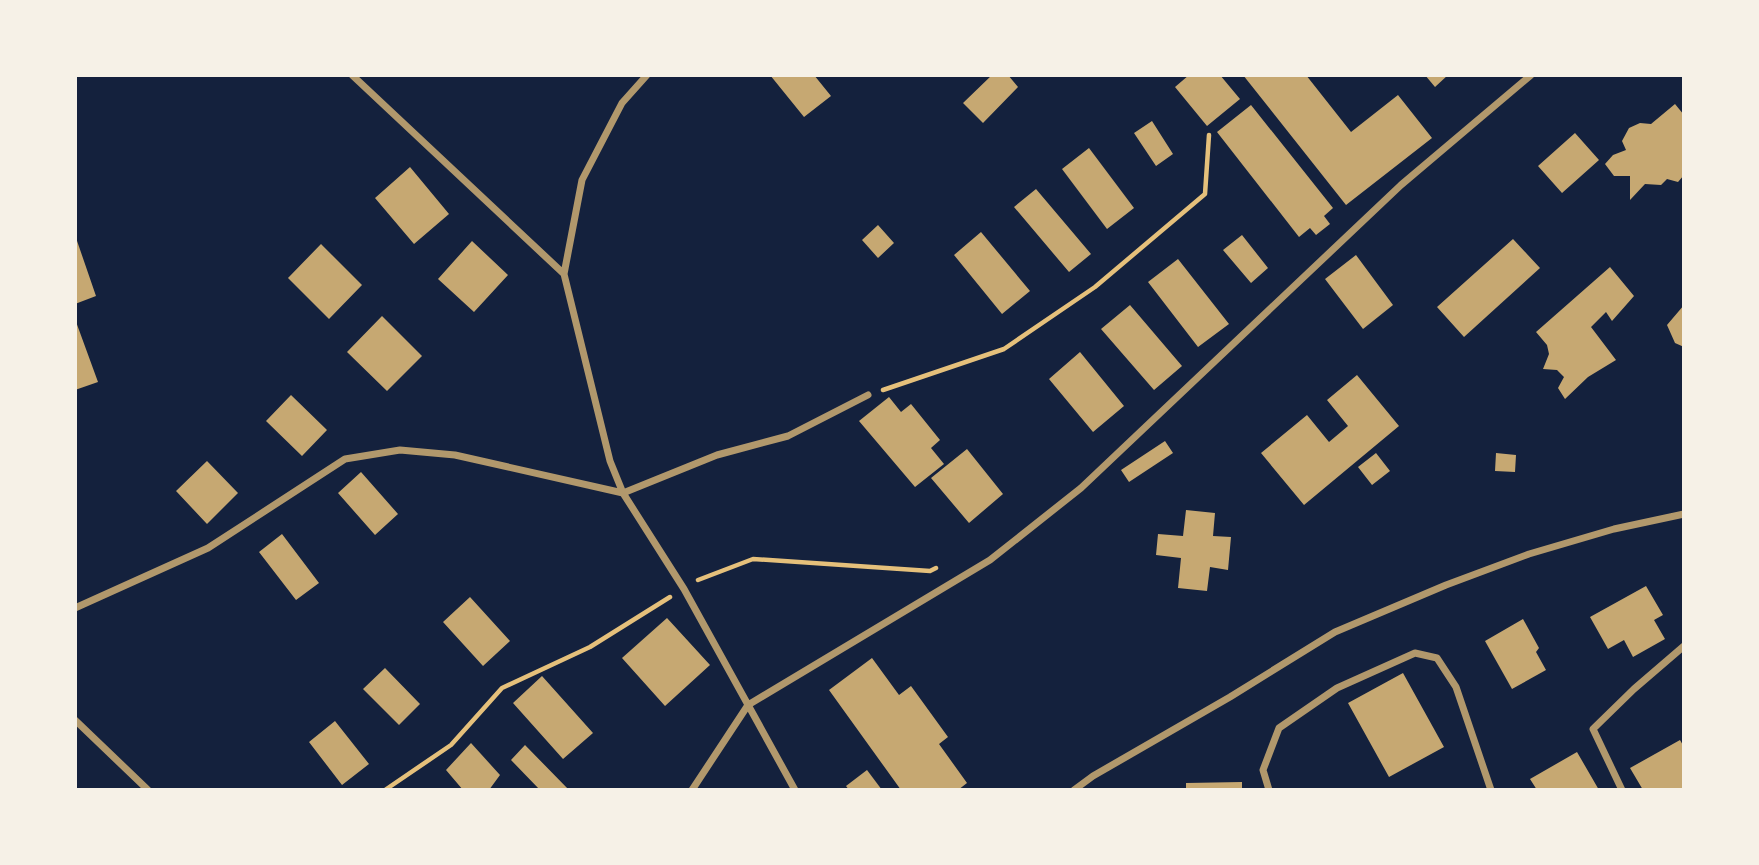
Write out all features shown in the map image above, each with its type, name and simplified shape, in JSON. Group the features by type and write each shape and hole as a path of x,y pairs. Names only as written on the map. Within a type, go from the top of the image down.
{"street":[{"path":"352,75 564,274"},
{"path":"647,75 622,103 582,180 564,274 610,461 623,493 684,589 795,790"},
{"path":"692,790 748,705 990,559 1081,488 1401,185 1531,75"},
{"path":"75,608 208,548 345,459 400,450 455,456 623,493 717,456 788,436 868,395"},
{"path":"1073,790 1335,632 1446,585 1529,554 1614,529 1684,514"},
{"path":"1622,790 1593,729 1634,688 1684,646"},
{"path":"1269,790 1264,770 1279,728 1337,688 1415,653 1437,659 1457,687 1491,790"},
{"path":"75,720 148,790"}],"path":[{"path":"868,395 1004,349 1096,287 1205,194 1209,135"}],"building":[{"path":"770,75 814,75 831,96 804,117"},
{"path":"992,75 1008,75 1018,87 983,123 963,103"},
{"path":"1189,75 1220,75 1240,99 1207,126 1175,87"},
{"path":"1243,75 1306,75 1351,132 1398,95 1432,138 1346,205"},
{"path":"1425,75 1448,75 1435,87"},
{"path":"1675,104 1684,115 1684,175 1678,182 1667,179 1661,185 1645,184 1630,200 1630,176 1614,176 1605,164 1613,155 1626,150 1622,141 1629,128 1640,123 1651,124"},
{"path":"1251,105 1333,208 1324,216 1330,224 1316,235 1310,228 1299,237 1217,132"},
{"path":"1152,121 1173,154 1156,166 1134,133"},
{"path":"1575,133 1599,160 1562,193 1538,166"},
{"path":"1089,148 1134,208 1107,229 1062,169"},
{"path":"410,167 449,214 414,244 375,198"},
{"path":"1036,189 1091,254 1069,272 1014,207"},
{"path":"878,225 894,243 878,258 862,240"},
{"path":"981,232 1030,291 1002,314 954,255"},
{"path":"75,235 96,296 75,304"},
{"path":"1242,235 1268,268 1251,283 1223,250"},
{"path":"1513,239 1540,268 1464,337 1437,307"},
{"path":"472,241 508,275 474,312 438,279"},
{"path":"321,244 362,285 329,319 288,278"},
{"path":"1356,255 1393,305 1363,329 1325,279"},
{"path":"1178,259 1229,324 1198,347 1148,282"},
{"path":"1610,267 1634,296 1612,321 1606,312 1591,327 1616,360 1588,377 1565,399 1558,388 1564,377 1557,370 1543,369 1549,354 1547,345 1536,332"},
{"path":"1130,305 1182,366 1154,390 1101,329"},
{"path":"1684,305 1684,347 1675,343 1667,325"},
{"path":"382,316 422,356 387,391 347,352"},
{"path":"75,319 98,382 75,390"},
{"path":"1080,352 1124,406 1093,432 1049,379"},
{"path":"1357,375 1399,426 1304,505 1261,453 1307,415 1329,442 1348,426 1327,400"},
{"path":"291,395 327,430 302,456 266,421"},
{"path":"889,397 901,412 911,404 940,440 931,448 944,464 915,487 859,421"},
{"path":"1165,441 1173,453 1129,482 1121,470"},
{"path":"967,449 1003,494 969,523 931,478"},
{"path":"1376,453 1390,471 1372,485 1358,467"},
{"path":"1496,453 1516,455 1515,472 1495,471"},
{"path":"207,461 238,493 207,524 176,491"},
{"path":"361,472 398,514 375,535 338,493"},
{"path":"1186,510 1215,513 1213,536 1231,537 1228,570 1210,567 1207,591 1178,588 1181,558 1156,555 1158,534 1183,536"},
{"path":"282,534 319,583 296,600 259,552"},
{"path":"1646,586 1663,615 1654,620 1665,639 1633,657 1624,640 1608,649 1590,617"},
{"path":"470,597 510,641 483,666 443,622"},
{"path":"667,618 710,665 665,706 622,658"},
{"path":"1523,619 1539,648 1536,652 1546,670 1512,689 1485,641"},
{"path":"872,658 899,695 911,686 948,737 939,744 967,783 958,790 901,790 829,690"},
{"path":"385,668 420,704 399,725 363,689"},
{"path":"1403,673 1444,747 1389,777 1348,703"},
{"path":"542,676 593,733 563,759 513,703"},
{"path":"335,721 369,764 342,785 309,742"},
{"path":"1680,740 1684,747 1684,790 1643,790 1630,768"},
{"path":"471,743 500,775 489,790 463,790 446,770"},
{"path":"525,745 569,790 540,790 511,760"},
{"path":"1577,752 1599,790 1537,790 1530,779"},
{"path":"867,770 882,790 849,790 846,786"},
{"path":"1242,782 1242,790 1186,790 1186,783"}]}
